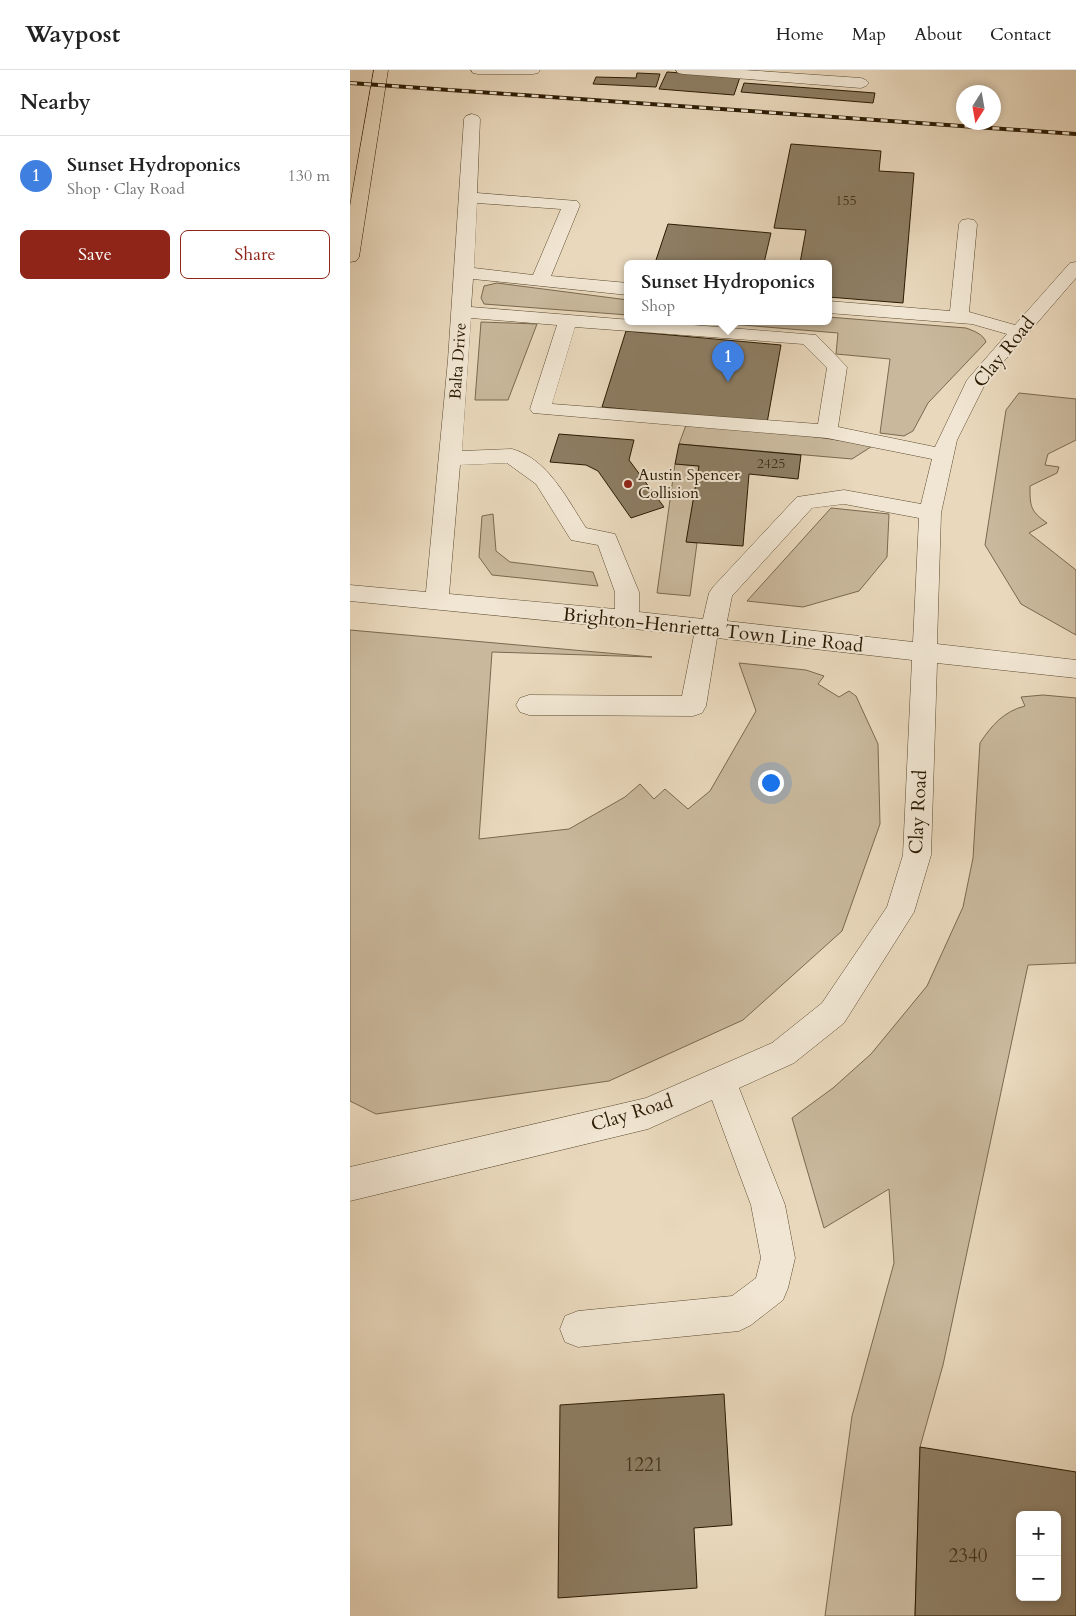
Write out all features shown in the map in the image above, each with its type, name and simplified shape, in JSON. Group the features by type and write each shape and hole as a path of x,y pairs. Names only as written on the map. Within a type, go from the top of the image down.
{"main road":[{"path":"350,258 381,70"}],"street":[{"path":"478,70 533,70"},
{"path":"683,70 861,83"},
{"name":"Balta Drive","path":"437,602 452,458 466,273 472,119"},
{"path":"469,197 571,205 540,281"},
{"path":"960,317 968,224"},
{"name":"Clay Road","path":"350,1184 648,1113 783,1053 833,1013 900,912 917,855 930,512 946,440 977,380 1076,267"},
{"path":"466,273 624,289"},
{"path":"832,307 974,318 1020,332"},
{"path":"462,312 624,324"},
{"path":"568,320 540,409 827,431 944,454"},
{"path":"631,325 809,339 837,367 827,431"},
{"path":"452,458 512,456 544,479 579,535 607,539 627,592 627,619"},
{"path":"529,705 693,706 710,629 721,594 805,502 844,497 930,512"},
{"name":"Brighton-Henrietta Town Line Road","path":"356,593 627,619 1076,669"},
{"path":"578,1329 739,1313 771,1288 778,1258 768,1205 720,1081"}],"shaded area":[{"path":"497,283 624,299 624,315 484,304 481,298 484,286"},
{"path":"832,317 966,328 980,335 986,342 928,403 913,431 904,436 880,433 890,359 836,354 838,333 742,325 832,325"},
{"path":"481,322 537,324 508,400 475,400"},
{"path":"1019,393 1076,399 1076,440 1048,454 1045,465 1059,467 1057,473 1030,486 1032,508 1047,523 1029,533 1076,570 1076,635 1021,604 985,545 1006,410"},
{"path":"686,425 765,430 874,445 852,459 679,444"},
{"path":"675,464 699,466 687,542 697,543 690,596 657,593"},
{"path":"831,508 889,514 887,557 859,591 803,607 747,601"},
{"path":"493,514 496,551 510,562 593,572 598,586 492,575 479,557 482,516"},
{"path":"350,630 652,657 492,652 479,839 569,829 625,797 640,784 654,799 665,789 688,809 710,791 756,711 739,663 806,670 824,676 818,684 839,697 849,691 856,696 878,744 880,824 842,931 743,1020 609,1081 376,1114 350,1101"},
{"path":"1043,695 1076,698 1076,963 1028,965 943,1365 920,1447 915,1616 825,1616 852,1416 894,1263 889,1189 824,1228 792,1118 833,1088 871,1054 927,986 963,907 973,858 980,743 1004,715 1025,706 1021,697"}],"building":[{"path":"667,72 740,77 734,95 659,89"},
{"path":"637,73 660,74 656,87 593,84 596,77 636,78"},
{"path":"744,83 875,93 873,103 741,92"},
{"path":"791,144 881,151 879,171 914,173 903,303 832,297 832,260 801,260 806,230 774,228"},
{"path":"668,224 771,233 765,260 656,260"},
{"path":"626,331 781,345 767,423 602,407"},
{"path":"559,434 634,440 629,460 664,507 631,518 598,471 586,465 550,462"},
{"path":"679,444 801,455 798,479 749,474 743,546 686,542 699,466 675,464"},
{"path":"724,1394 732,1525 694,1528 697,1588 558,1598 560,1405"},
{"path":"920,1447 1076,1472 1076,1616 915,1616"}],"railway":[{"path":"350,83 1076,134"}],"place":[{"name":"Sunset Hydroponics","path":"728,382"},
{"name":"Austin Spencer Collision","path":"628,484"}]}
